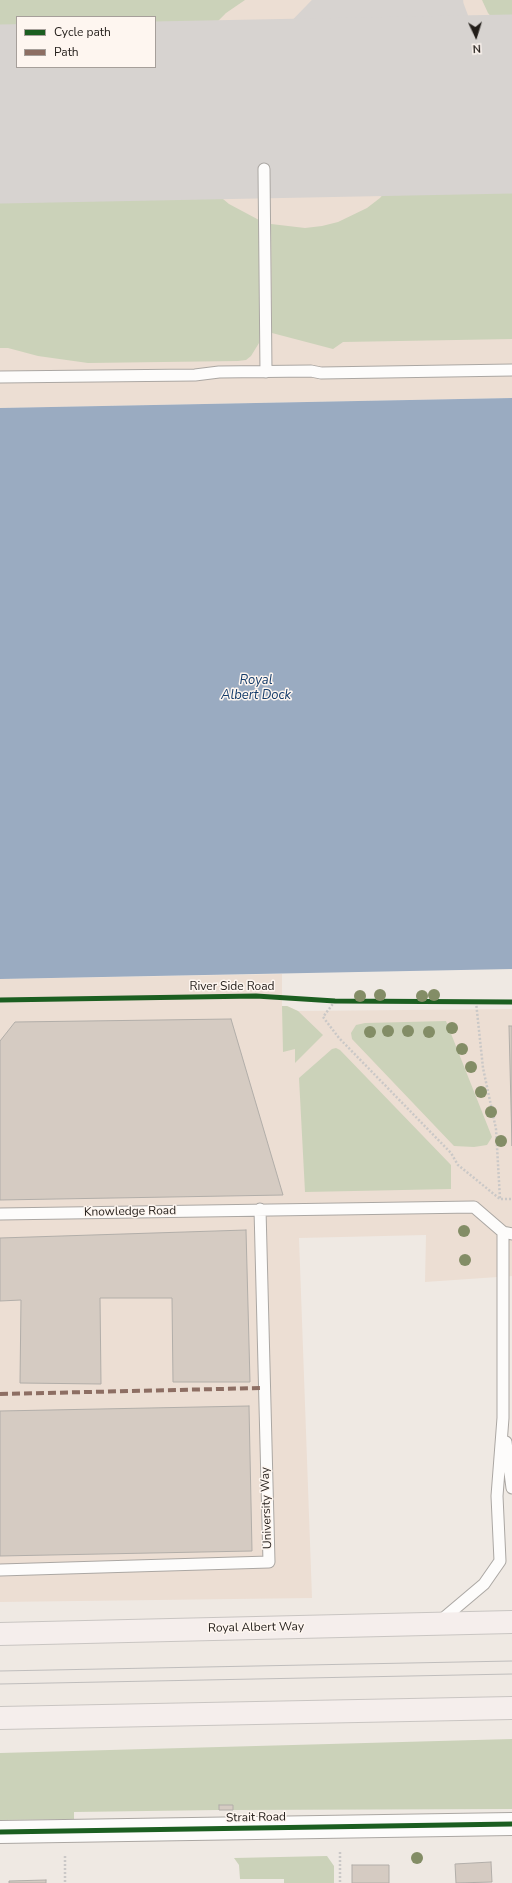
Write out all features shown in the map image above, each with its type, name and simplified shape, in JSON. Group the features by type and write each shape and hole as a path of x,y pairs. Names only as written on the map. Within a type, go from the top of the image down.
{"main road":[{"name":"Royal Albert Way","path":"0,1634 512,1622"},
{"path":"0,1718 512,1708"}],"street":[{"name":"Strait Road","path":"0,1832 512,1824"}],"lane":[{"path":"264,169 266,372"},
{"path":"0,377 195,375 219,372 311,371 321,373 512,370"},
{"name":"Knowledge Road","path":"0,1214 474,1207 508,1233"},
{"name":"University Way","path":"0,1570 269,1562 260,1209"},
{"path":"436,1624 484,1584 500,1561 497,1496 503,1418 508,1233"},
{"path":"503,1418 512,1488"}],"path":[{"path":"327,1001 343,1001"},
{"path":"335,1001 323,1017 339,1038 451,1153 458,1165 500,1199 496,1129 483,1068 476,1002"},
{"path":"468,1002 482,1003"},
{"path":"340,1851 340,1883"},
{"path":"65,1856 65,1883"}],"shaded area":[{"path":"0,0 512,0 512,398 0,408"},
{"path":"282,974 282,1006 287,1006 298,1011 512,1009 512,1276 425,1282 426,1235 299,1238 312,1598 0,1602 0,979"}],"green space":[{"path":"0,0 245,0 226,13 204,38 156,39 156,16 16,16 16,42 0,43"},
{"path":"482,0 512,0 512,33 498,24 488,13"},
{"path":"512,177 512,339 343,342 333,349 272,333 271,224 305,228 338,222 367,208 380,198 396,179"},
{"path":"207,182 217,194 229,204 259,220 260,333 259,343 251,356 246,360 238,361 88,363 38,356 8,348 0,348 0,186"},
{"path":"282,1006 287,1006 298,1011 323,1035 295,1063 295,1049 283,1052"},
{"path":"446,1021 492,1137 487,1145 474,1147 454,1146 352,1039 351,1033 356,1025 365,1023"},
{"path":"336,1048 340,1050 451,1165 451,1189 305,1192 299,1078 332,1049"},
{"path":"512,1739 512,1809 233,1810 233,1805 219,1805 219,1810 74,1812 74,1819 0,1820 0,1753"},
{"path":"327,1856 334,1866 334,1883 284,1883 284,1879 240,1879 239,1865 234,1858"}],"water":[{"name":"Royal Albert Dock","path":"512,398 512,969 0,979 0,408"}],"building":[{"path":"231,1019 283,1195 0,1200 0,1041 15,1022"},
{"path":"509,1026 512,1026 512,1146"},
{"path":"246,1230 250,1382 173,1382 172,1298 100,1298 101,1384 20,1383 21,1300 0,1301 0,1238"},
{"path":"249,1406 252,1551 0,1556 0,1411"},
{"path":"219,1805 233,1805 233,1810 219,1810"},
{"path":"491,1862 492,1882 456,1883 455,1864"},
{"path":"352,1865 389,1865 389,1883 352,1883"},
{"path":"46,1880 46,1883 9,1883 9,1881"}],"taxiway":[{"path":"198,110 230,105 252,98 273,88 296,68 362,0"},
{"path":"427,0 428,11 441,46 462,69 486,87 512,99"}],"runway":[{"path":"0,114 512,104"}],"tram line":[{"path":"0,1671 512,1661"},
{"path":"0,1684 512,1674"}],"marked path":[{"path":"0,1394 263,1388"}],"cycle path":[{"name":"River Side Road","path":"0,1000 256,996 335,1001 512,1002"},
{"path":"0,1832 512,1824"}]}
